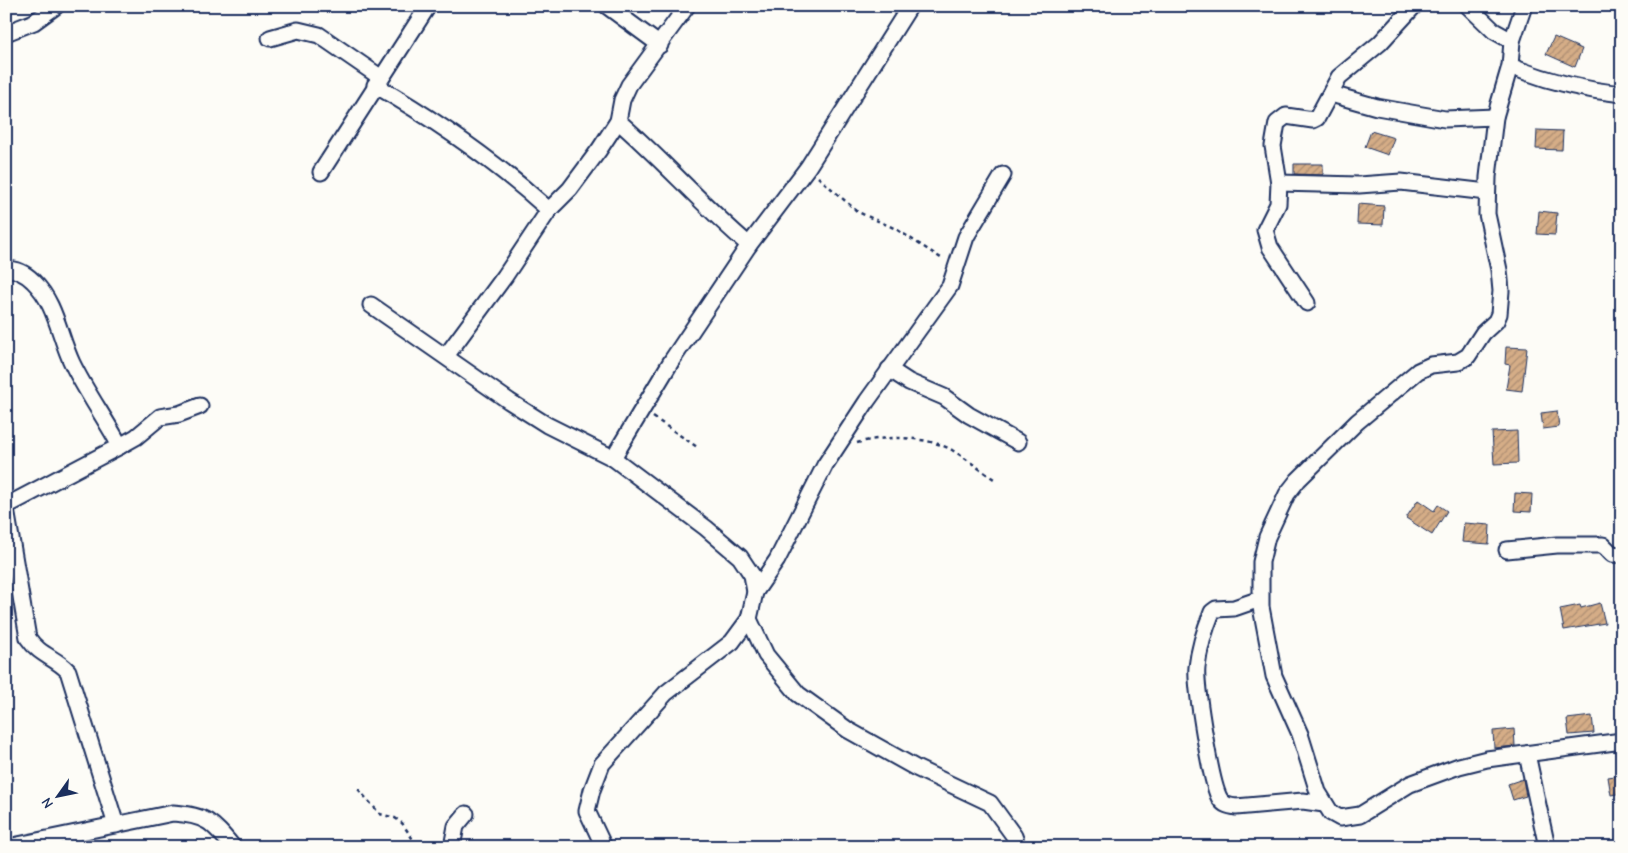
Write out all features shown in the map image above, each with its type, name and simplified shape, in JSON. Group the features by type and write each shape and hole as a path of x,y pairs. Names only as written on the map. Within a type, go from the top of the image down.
{"street":[{"path":"6,33 34,22 56,6"},
{"path":"321,172 428,6"},
{"path":"607,6 660,45"},
{"path":"446,356 505,276 549,210 570,189 618,121 622,100 630,85 687,6"},
{"path":"613,458 672,360 749,245 808,167 910,6"},
{"path":"1307,303 1266,238 1265,230 1278,204 1278,183 1273,146 1277,123 1286,116 1313,120 1317,118 1339,78 1380,43 1414,6"},
{"path":"1468,6 1494,31 1512,41"},
{"path":"1524,6 1512,41 1510,66 1495,117 1487,192 1490,233 1501,292 1499,314 1496,321 1483,333 1468,356 1458,362 1431,365 1418,371 1357,422 1298,480 1287,494 1267,537 1261,562 1260,599 1274,676 1300,734 1324,804 1331,813 1340,818 1360,815 1410,784 1432,775 1487,759 1622,741"},
{"path":"270,38 298,30 319,35 378,81 433,119 527,189 549,210"},
{"path":"1510,66 1570,87 1622,94"},
{"path":"1331,94 1377,107 1445,119 1495,117"},
{"path":"618,121 653,151 714,216 749,245"},
{"path":"604,847 587,811 592,790 602,764 666,693 732,642 749,619 755,592 777,560 808,496 836,449 889,369 950,286 957,270 966,237 1003,175"},
{"path":"1278,183 1359,185 1401,182 1487,192"},
{"path":"6,269 16,270 33,280 46,298 56,316 61,337 73,364 120,446"},
{"path":"372,306 547,425 613,458 653,486 740,557 752,575 755,592"},
{"path":"889,369 909,382 944,397 969,415 1018,442"},
{"path":"116,825 68,672 60,662 42,654 28,638 6,507 136,437 160,417 179,414 200,406"},
{"path":"1507,550 1557,545 1603,545 1612,554 1622,555"},
{"path":"1260,599 1246,605 1216,609 1212,612 1200,648 1196,669 1212,784 1220,800 1226,805 1236,807 1303,801 1324,804"},
{"path":"749,619 766,655 798,694 848,730 916,768 985,800 999,815 1018,847"},
{"path":"1527,754 1547,847"},
{"path":"8,847 173,814 195,815 210,822 233,847"},
{"path":"452,847 456,826 466,814"}],"path":[{"path":"808,167 858,212 896,229 957,270"},
{"path":"642,410 697,447"},
{"path":"836,449 861,442 901,437 947,448 994,479"},
{"path":"358,789 380,814 395,818 402,823 418,847"}],"building":[{"path":"1554,37 1582,49 1575,67 1546,54"},
{"path":"1537,130 1563,131 1562,150 1536,149"},
{"path":"1371,131 1394,138 1388,155 1365,147"},
{"path":"1294,164 1323,164 1323,175 1294,174"},
{"path":"1358,204 1384,206 1383,225 1357,224"},
{"path":"1539,211 1557,213 1555,235 1537,234"},
{"path":"1506,347 1527,348 1522,391 1506,389 1510,365 1505,364"},
{"path":"1557,411 1559,427 1543,429 1541,413"},
{"path":"1517,431 1518,463 1494,464 1492,432"},
{"path":"1515,493 1532,494 1531,512 1514,511"},
{"path":"1418,500 1434,511 1438,505 1447,511 1432,535 1406,518"},
{"path":"1464,523 1490,525 1489,544 1462,542"},
{"path":"1600,603 1605,623 1564,630 1560,609 1580,605 1581,608"},
{"path":"1592,716 1594,733 1569,735 1567,719"},
{"path":"1514,729 1515,746 1494,748 1493,731"},
{"path":"1622,775 1622,793 1611,795 1608,777"},
{"path":"1523,779 1526,796 1513,800 1508,784"}]}
